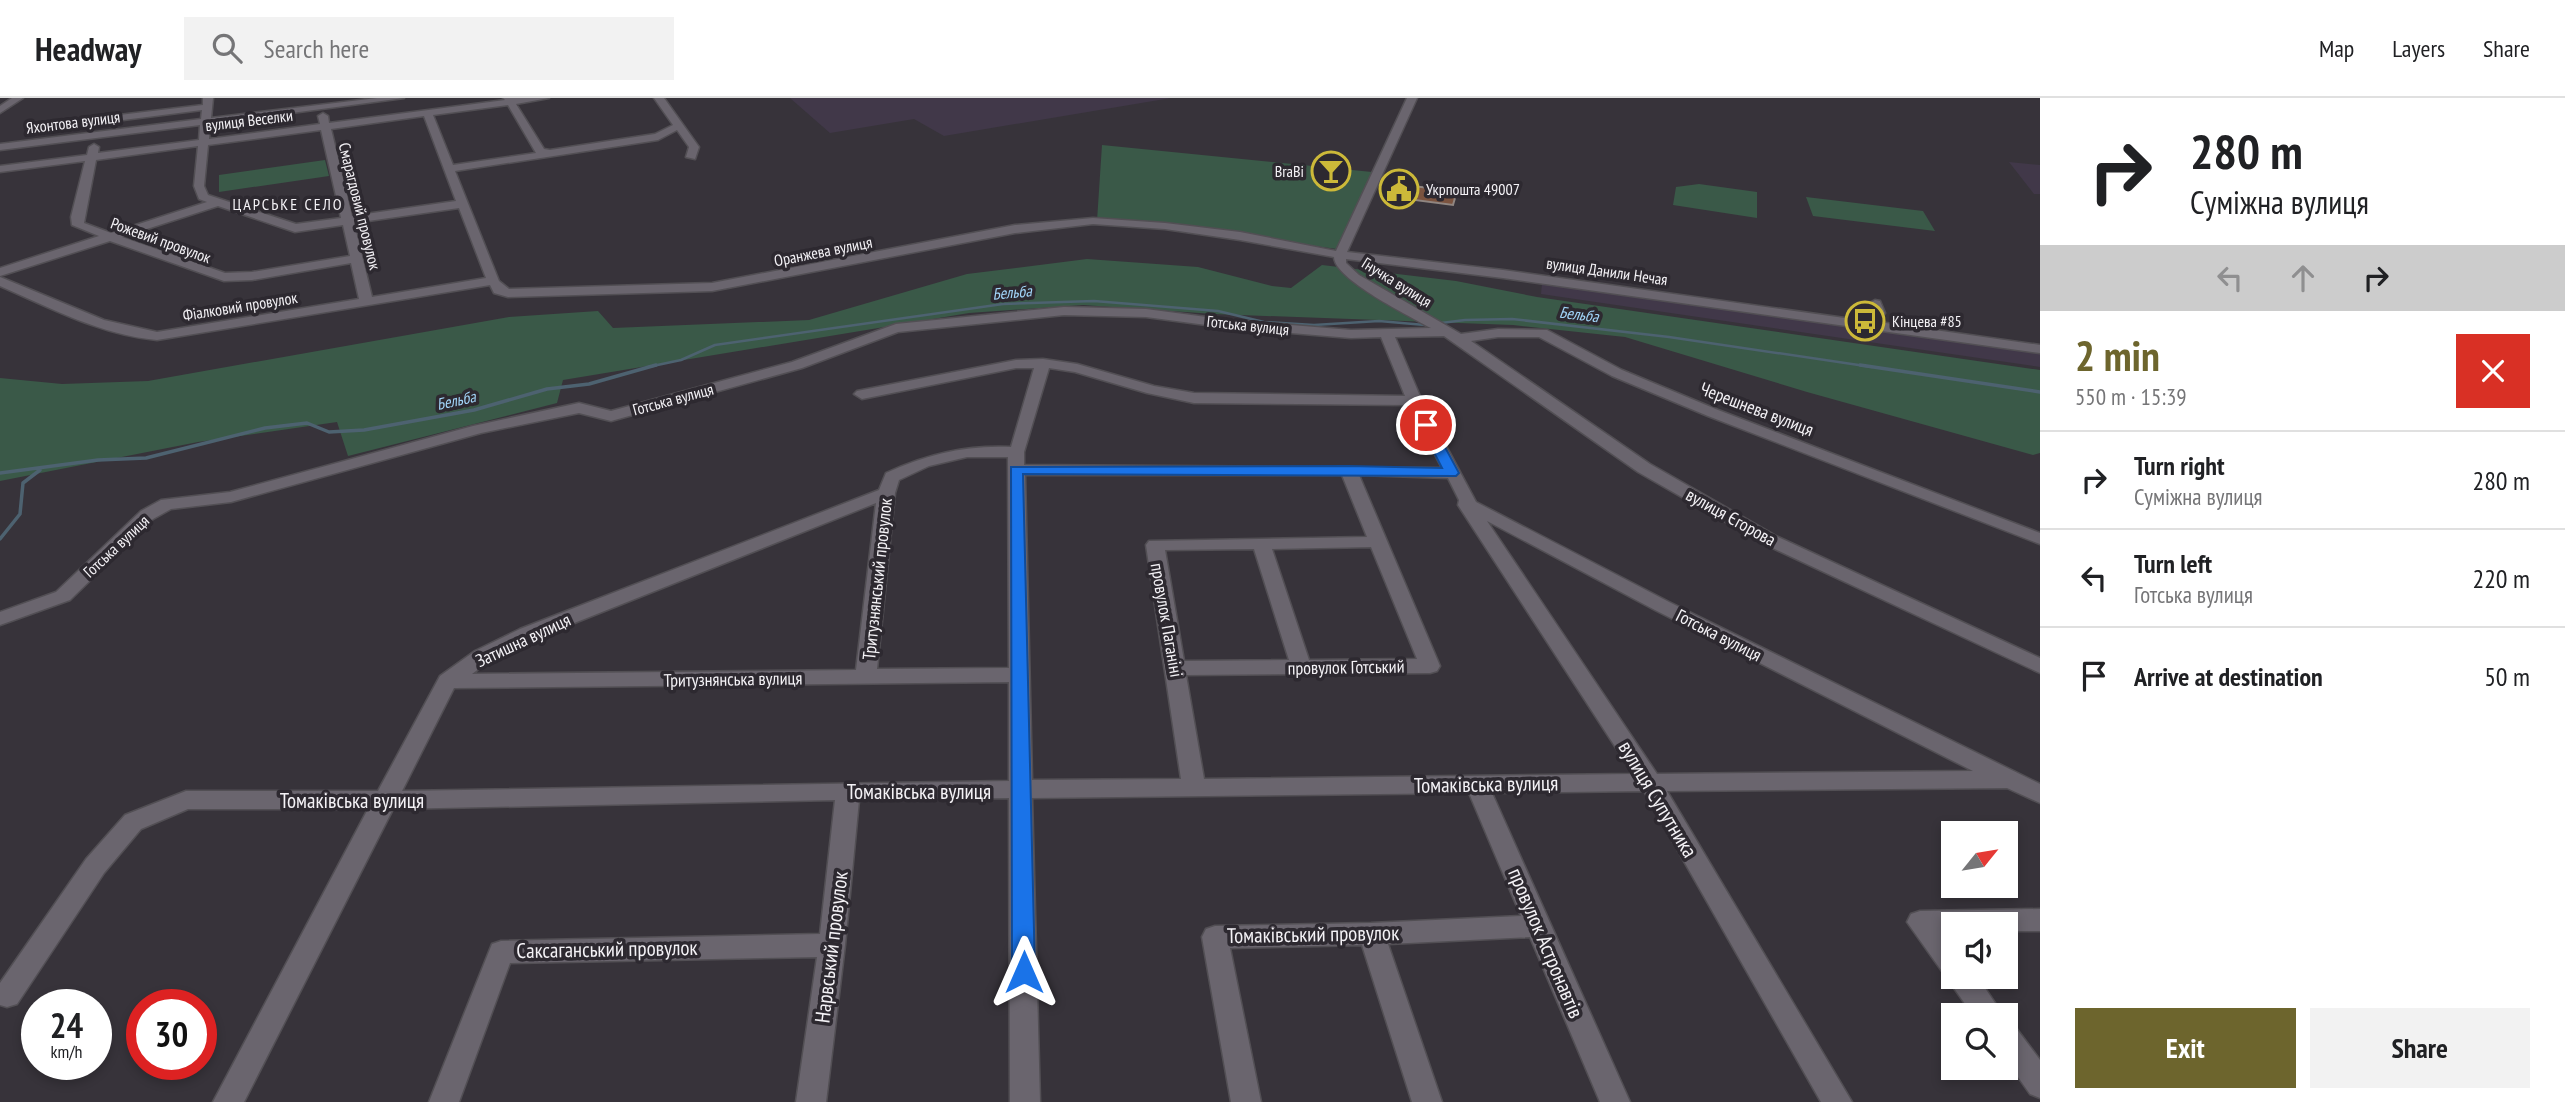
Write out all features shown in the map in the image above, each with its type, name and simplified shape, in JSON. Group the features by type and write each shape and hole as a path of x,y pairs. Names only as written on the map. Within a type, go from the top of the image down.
{"street":[{"name":"Яхонтова вулиця","path":"0,110 18,98"},
{"name":"Яхонтова вулиця","path":"0,147 208,121 323,112 399,98"},
{"name":"вулиця Веселки","path":"0,169 93,151 202,142 323,112 426,110 544,98"},
{"path":"659,98 694,147 691,157"},
{"path":"1340,255 1412,98"},
{"path":"509,100 540,150 548,153"},
{"path":"44,127 208,102 208,121 202,142 200,194 216,203 295,228 461,204"},
{"path":"426,110 493,281"},
{"name":"Смарагдовий провулок","path":"323,112 367,303"},
{"path":"448,169 658,137 680,125"},
{"name":"Рожевий провулок","path":"93,151 78,225 106,237 224,278 252,276 358,258"},
{"path":"0,272 216,203"},
{"name":"Оранжева вулиця","path":"493,281 499,290 517,294 712,287 1015,229 1093,221 1130,222 1240,236 1340,255"},
{"name":"вулиця Данили Нечая","path":"1340,255 1503,274 2040,349"},
{"name":"Гнучка вулиця","path":"1340,255 1340,264 1355,278 1442,330"},
{"name":"Фіалковий провулок","path":"0,281 140,336 180,333 493,281"},
{"path":"1870,325 1878,313 1875,304"},
{"name":"Готська вулиця","path":"0,619 62,596 147,515 167,504 231,497 479,429 579,408 611,416 797,365 896,328 1064,311 1146,313 1229,324 1351,334 1442,330"},
{"name":"Черешнева вулиця","path":"1442,330 1542,334 1617,373 1689,403 2040,540"},
{"name":"вулиця Єгорова","path":"1442,330 1644,468 1770,540 2040,666"},
{"path":"1387,334 1414,401 1468,500 1466,504"},
{"path":"862,394 1016,365 1043,363 1077,368 1152,390 1194,397 1414,401"},
{"path":"1025,1102 1016,461 1043,363"},
{"name":"Затишна вулиця","path":"228,1102 447,681 482,656 527,634 888,487 899,473 948,454 977,449 1016,461 1452,473"},
{"name":"провулок Готський","path":"1176,668 1430,666 1348,470"},
{"name":"Тритузнянський провулок","path":"866,677 888,487"},
{"name":"Готська вулиця","path":"1466,504 1662,606 2040,794"},
{"name":"вулиця Супутника","path":"1466,504 1650,782 1837,1102"},
{"name":"провулок Паганіні","path":"1194,789 1155,545 1376,542"},
{"path":"1261,544 1301,667"},
{"name":"Тритузнянська вулиця","path":"447,681 1019,675"},
{"name":"Томаківська вулиця","path":"7,995 95,866 133,822 186,800 385,800 848,791 2008,779"},
{"name":"провулок Астронавтів","path":"1477,784 1615,1102"},
{"name":"Нарвський провулок","path":"811,1102 832,945 848,791"},
{"path":"2018,920 2040,920"},
{"path":"1941,922 1920,922 1941,950"},
{"name":"Томаківський провулок","path":"1246,1102 1214,937 1371,934 1538,926"},
{"path":"1371,934 1427,1102"},
{"name":"Саксаганський провулок","path":"444,1102 501,952 832,945"},
{"path":"2018,1054 2040,1084"}],"shaded area":[{"path":"790,98 1171,98 944,136 914,119 830,133"},
{"path":"2009,162 2040,165 2040,194 2034,194"},
{"path":"1542,283 2040,353 2040,367 1541,294"}],"green space":[{"path":"1102,145 1372,172 1337,249 1159,225 1097,221"},
{"path":"325,160 329,176 219,192 219,175"},
{"path":"1699,184 1757,192 1757,218 1673,205 1676,187"},
{"path":"1806,197 1923,211 1935,231 1813,216"},
{"path":"1087,259 1198,267 1272,286 1291,288 1322,265 1456,281 1537,297 2040,370 2040,453 2033,455 1807,392 1625,337 1513,325 1214,314 1083,305 969,313 563,380 557,403 348,456 337,422 198,442 0,481 0,378 62,384 148,381 509,317 598,311 613,328 809,320 967,274"}],"building":[{"path":"1412,186 1457,191 1453,205 1407,199"}],"waterway":[{"name":"Бельба","path":"652,366 681,360 715,345 1003,304 1094,301 1218,311 1264,322 1314,325 1379,321 1425,325 1465,320 1512,319 1669,337 1872,367"},
{"name":"Бельба","path":"652,366 656,365"},
{"name":"Бельба","path":"1860,365 2040,392"},
{"name":"Бельба","path":"0,473 98,460 146,458 265,428 307,423 329,432 364,430 474,410 547,389 589,384 652,366"},
{"path":"0,539 20,514 23,483 40,470"}],"place":[{"name":"BraBi","path":"1331,171"},
{"name":"Укрпошта 49007","path":"1399,189"},
{"name":"Кінцева #85","path":"1865,321"}],"district":[{"name":"ЦАРСЬКЕ СЕЛО","path":"288,204"}],"route":[{"path":"1024,972 1016,470 1348,470 1452,473 1426,425"}]}
